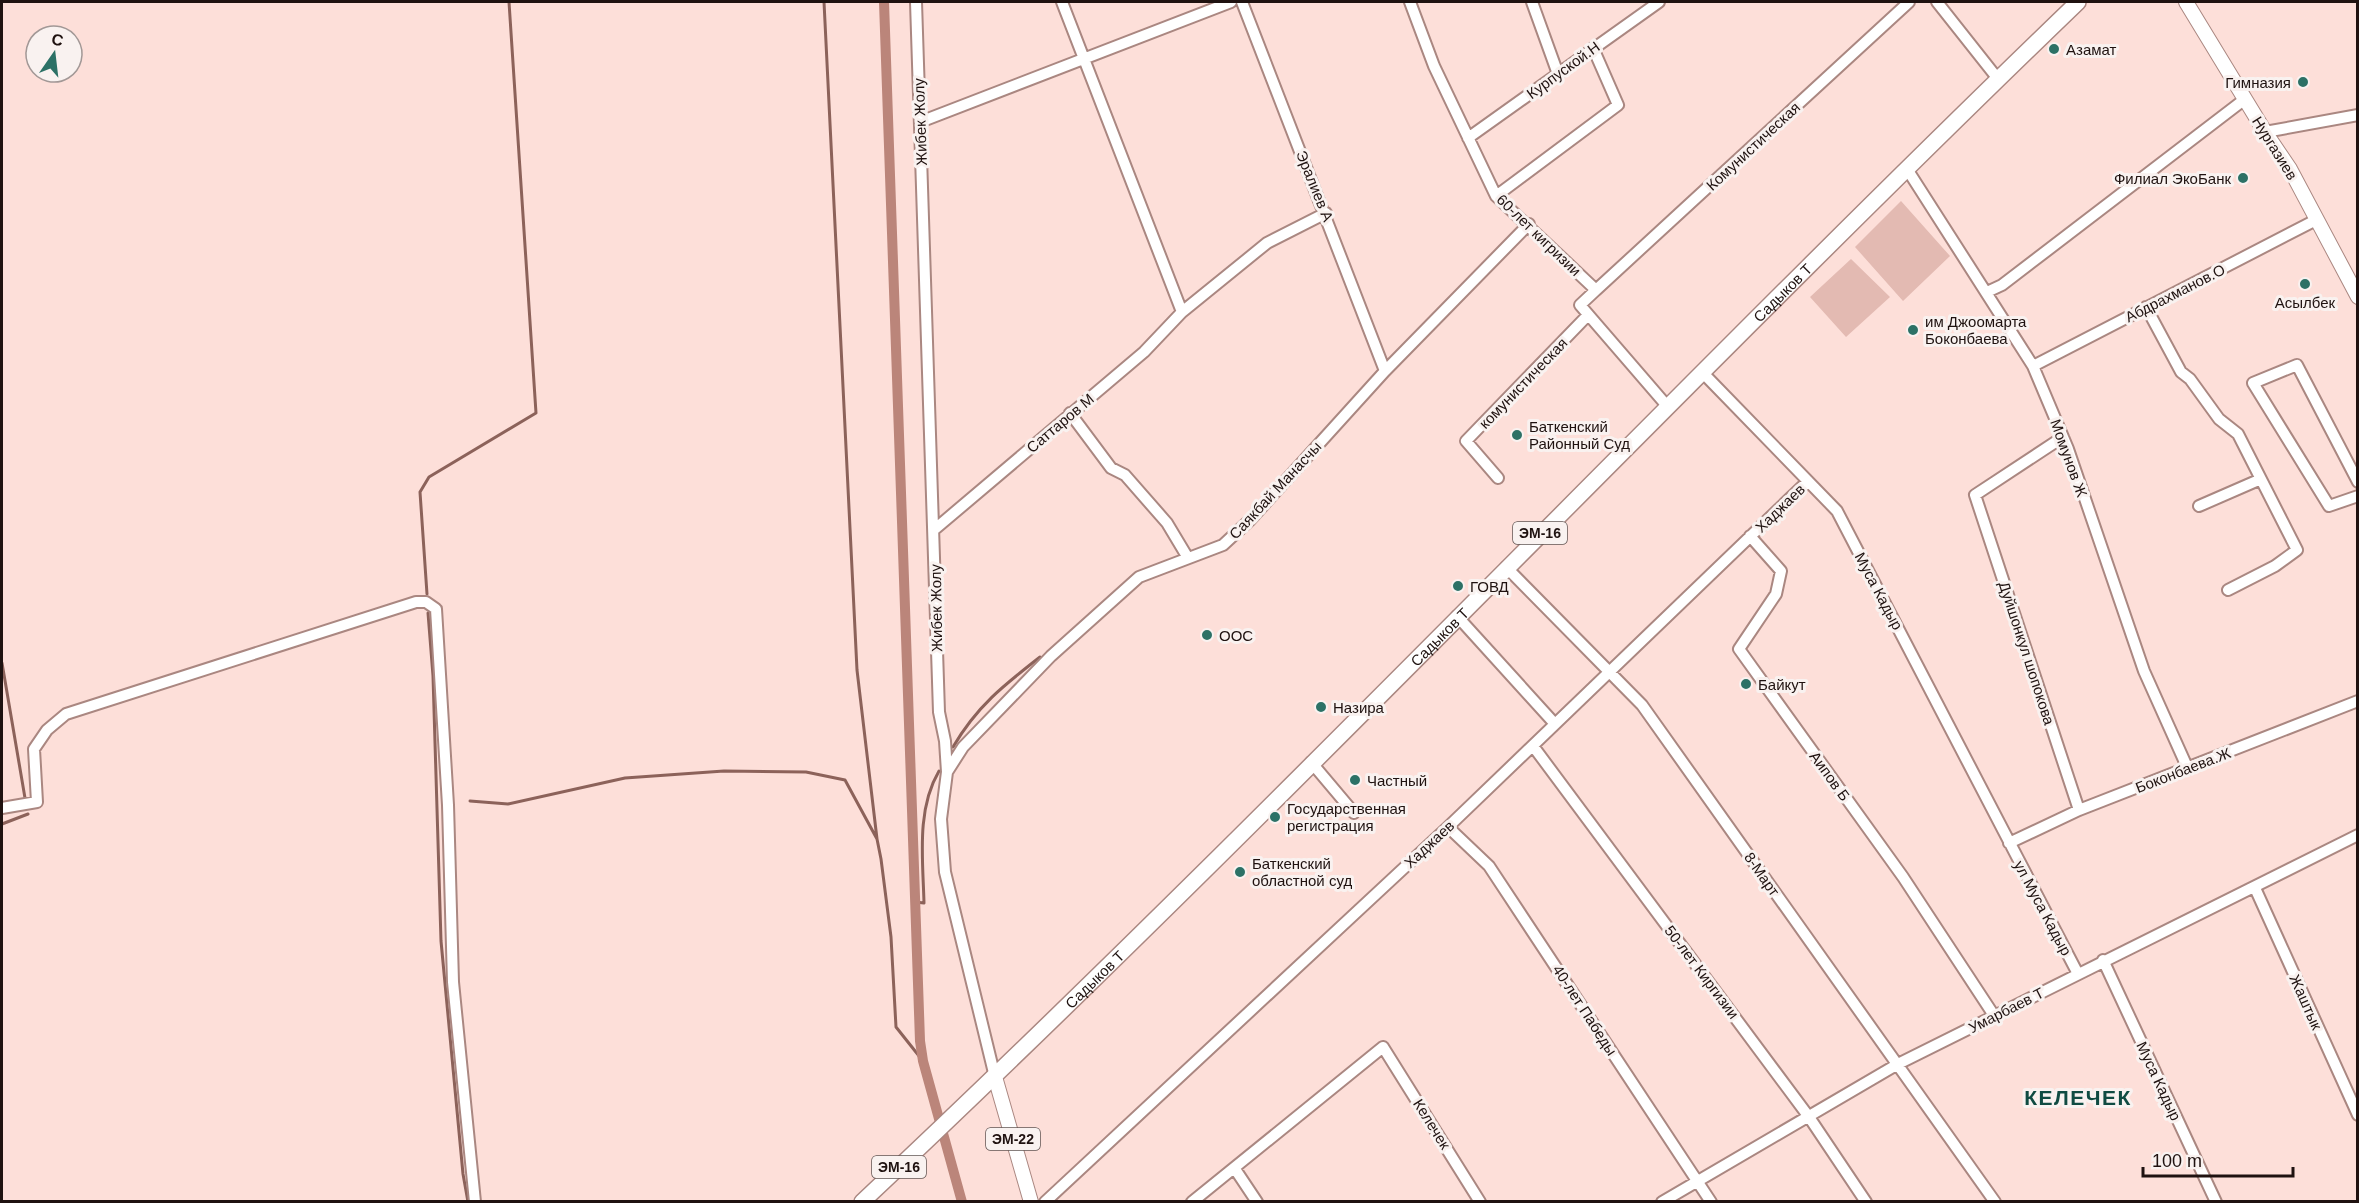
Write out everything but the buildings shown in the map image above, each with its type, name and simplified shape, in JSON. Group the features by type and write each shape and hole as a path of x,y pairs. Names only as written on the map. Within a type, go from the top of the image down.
{"highway":[{"name":"Садыков Т","path":"1000,1073 1506,567 2078,2"},
{"name":"ЭМ-16","path":"862,1202 1000,1073"}],"main road":[{"name":"Нургазиев","path":"2186,2 2290,169 2358,297"},
{"name":"Жибек Жолу","path":"1000,1073 1031,1202"}],"street":[{"name":"Жибек Жолу","path":"916,2 939,712 945,741 946,772 941,819 945,872 1000,1073"},
{"path":"1062,2 1182,312"},
{"path":"920,122 1231,2"},
{"name":"Эралиев А","path":"1242,2 1326,213 1385,371"},
{"name":"60-лет кигризии","path":"1410,2 1434,66 1496,196 1529,224 1596,290"},
{"path":"1532,2 1558,74"},
{"path":"1634,2 1638,14"},
{"name":"Курпуской.Н","path":"1468,138 1638,14 1659,2"},
{"name":"Комунистическая","path":"1596,290 1909,2"},
{"path":"1937,2 1998,79"},
{"path":"1496,196 1618,105 1593,48"},
{"path":"1987,292 2002,285 2092,218 2245,99"},
{"path":"2265,132 2358,115"},
{"name":"Момунов Ж","path":"1907,169 2033,366 2063,437 2144,671 2188,768"},
{"name":"Саттаров М","path":"934,530 1144,352 1182,312 1267,243 1326,213"},
{"name":"Абдрахманов.О","path":"2033,366 2316,220"},
{"name":"Саякбай Манасчы","path":"946,772 963,747 1051,656 1139,577 1223,545 1250,520 1385,371 1529,224"},
{"path":"1596,290 1580,305 1668,407"},
{"path":"2146,307 2181,372 2190,379 2218,420 2238,434 2297,550 2276,566 2228,590"},
{"name":"комунистическая","path":"1498,478 1466,441 1588,315"},
{"path":"2357,497 2329,506 2253,382 2297,364 2358,482"},
{"name":"Муса Кадыр","path":"1703,373 1837,511 2009,843"},
{"path":"1070,413 1111,468 1125,475 1167,523 1188,558"},
{"name":"Дуйшонкул шопокова","path":"2063,437 1975,495 2079,810"},
{"path":"2199,506 2261,479"},
{"name":"Хаджаев","path":"1045,1202 1448,827 1808,481"},
{"name":"Аипов Б","path":"1750,536 1782,572 1776,594 1739,649 1902,877 1995,1017"},
{"name":"8-Март","path":"1506,567 1642,705 1995,1202"},
{"path":"2,808 37,802 34,749 47,729 66,714 416,602 426,602 436,609 448,805 453,982 475,1202"},
{"path":"1457,616 1555,724"},
{"name":"Боконбаева.Ж","path":"2009,843 2079,810 2358,701"},
{"name":"50-лет Киргизии","path":"1533,746 1809,1117 1866,1202"},
{"path":"1311,762 1354,813"},
{"name":"40-лет Пабеды","path":"1448,827 1489,866 1712,1202"},
{"name":"Умарбаев Т","path":"1662,1202 1898,1064 1995,1017 2077,972 2255,888 2358,835"},
{"name":"ул Муса Кадыр","path":"2009,843 2077,972"},
{"name":"Жаштык","path":"2255,888 2358,1115"},
{"name":"Муса Кадыр","path":"2103,960 2216,1202"},
{"name":"Келечек","path":"1235,1169 1383,1047 1480,1202"},
{"path":"1192,1202 1235,1169 1257,1202"}],"shaded area":[{"path":"1901,201 1950,256 1903,301 1855,247"},
{"path":"1851,259 1890,297 1846,337 1810,297"}],"waterway":[{"path":"427,594 420,492 429,477 536,413 509,2"},
{"path":"824,2 857,670 877,839"},
{"path":"884,2 920,1041 923,1061 962,1202"},
{"path":"428,613 433,676 441,941 463,1174 468,1202"},
{"path":"953,747 982,708 1003,687 1040,657"},
{"path":"2,663 25,798"},
{"path":"470,801 508,804 625,778 724,771 806,772 845,780 877,839 891,937 896,1027 923,1061"},
{"path":"915,902 924,903 922,836 927,802 939,771"},
{"path":"2,824 28,814"}],"place":[{"name":"Азамат","path":"2054,49"},
{"name":"Гимназия","path":"2303,82"},
{"name":"Филиал ЭкоБанк","path":"2243,178"},
{"name":"Асылбек","path":"2305,284"},
{"name":"им Джоомарта Боконбаева","path":"1913,330"},
{"name":"Баткенский Районный Суд","path":"1517,435"},
{"name":"ГОВД","path":"1458,586"},
{"name":"ООС","path":"1207,635"},
{"name":"Байкут","path":"1746,684"},
{"name":"Назира","path":"1321,707"},
{"name":"Частный","path":"1355,780"},
{"name":"Государственная регистрация","path":"1275,817"},
{"name":"Баткенский областной суд","path":"1240,872"}],"district":[{"name":"КЕЛЕЧЕК","path":"2078,1097"}]}
